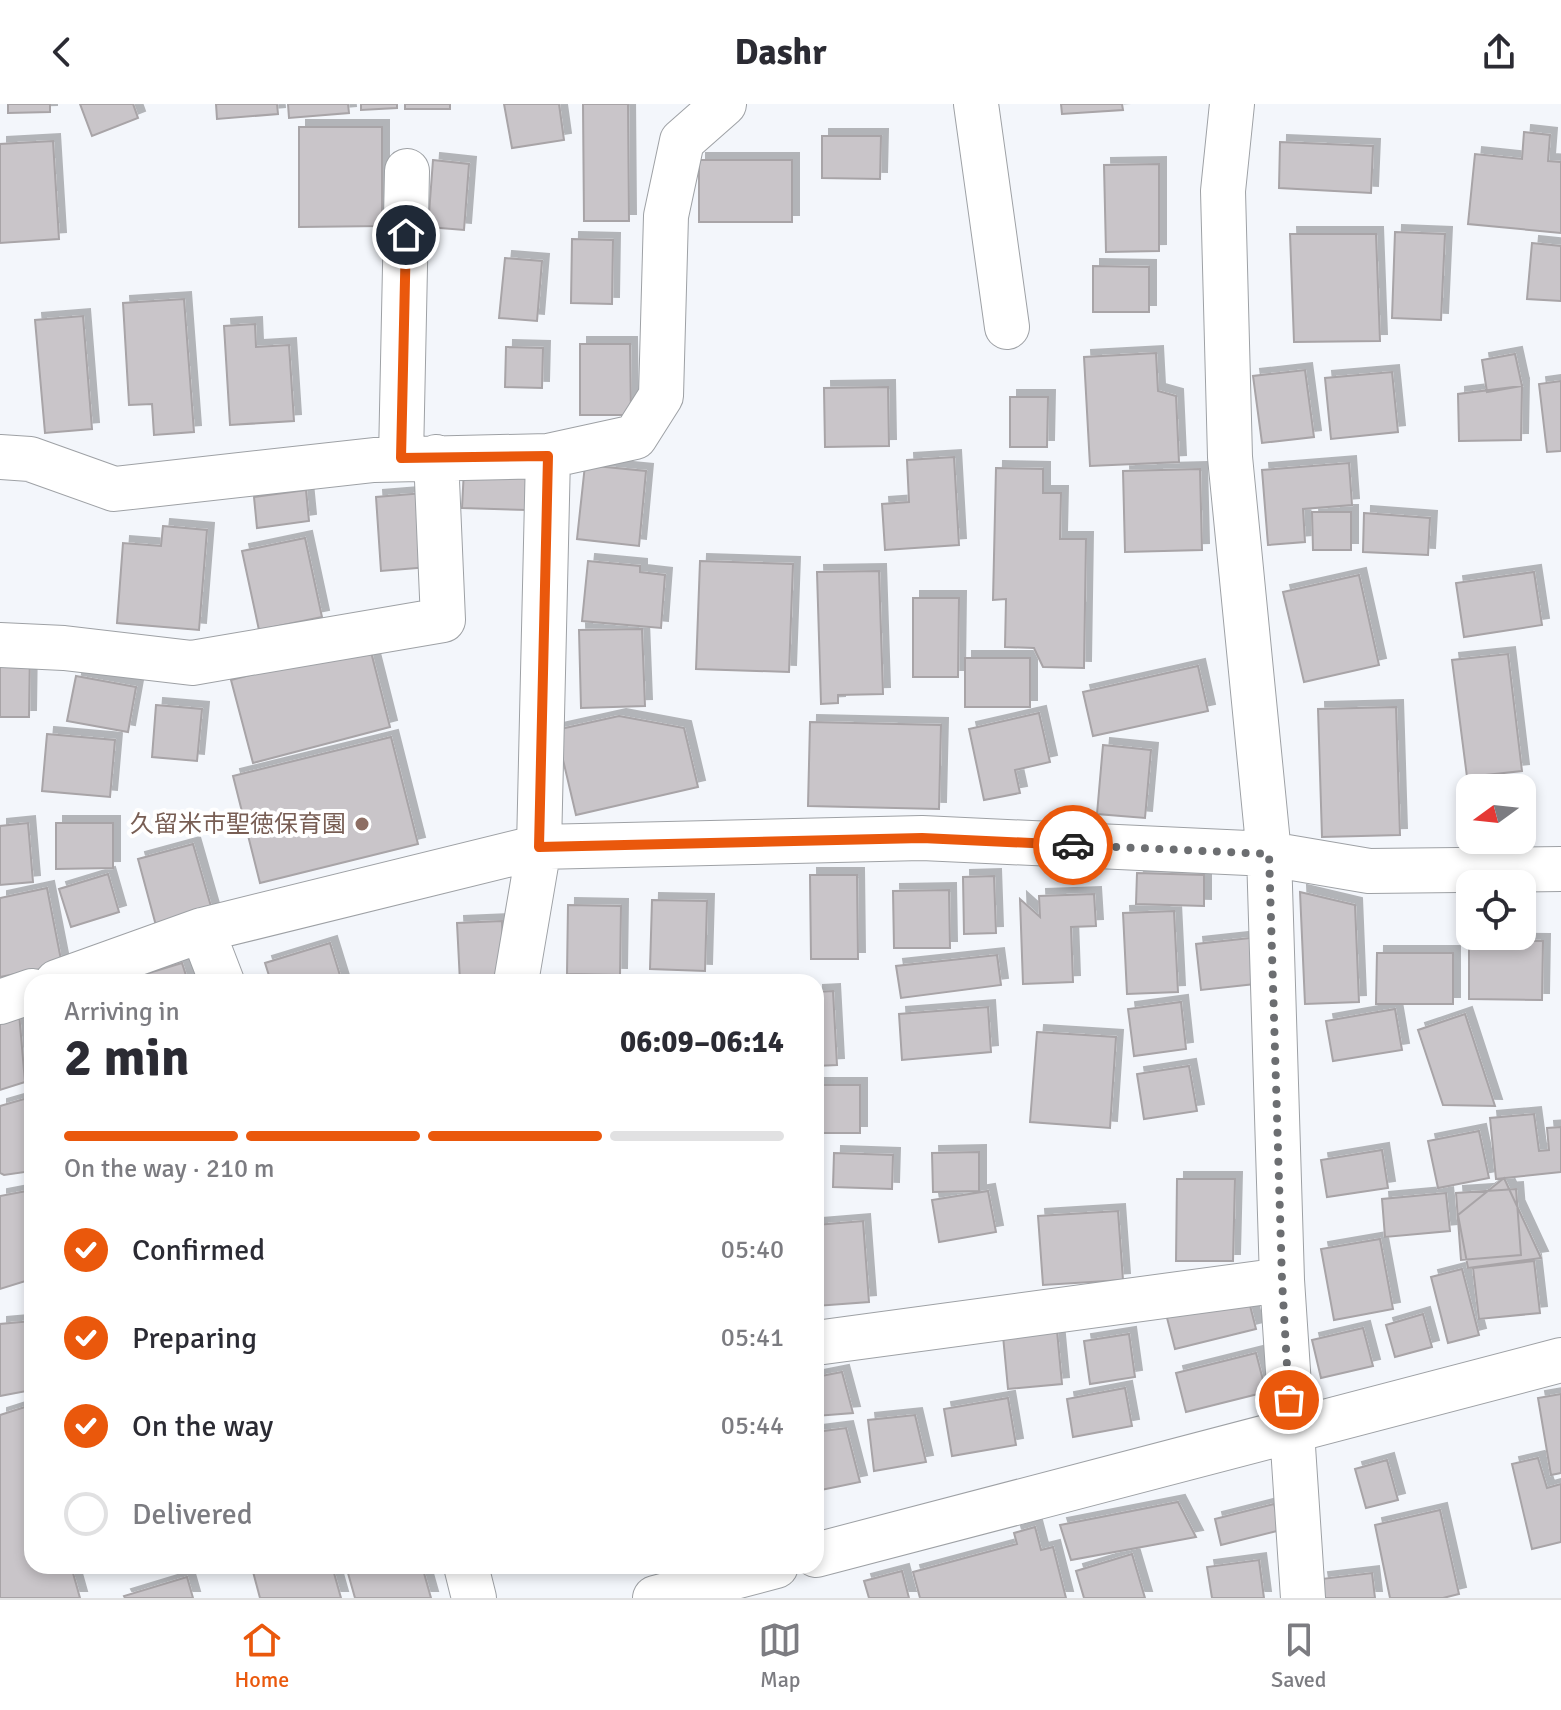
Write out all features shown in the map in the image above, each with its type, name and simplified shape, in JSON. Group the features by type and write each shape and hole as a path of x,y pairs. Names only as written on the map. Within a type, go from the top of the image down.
{"street":[{"path":"0,457 30,459 114,489 419,458 548,456 635,437 661,396 666,216 682,141 724,104"},
{"path":"976,104 1007,327"},
{"path":"1232,104 1223,191 1230,457 1269,854 1282,1280 1303,1598"},
{"path":"0,645 64,648 192,663 443,620 419,458 407,171"},
{"path":"517,974 539,847 548,456"},
{"path":"111,973 202,930 539,847 922,838 1269,854 1369,871 1561,869"},
{"path":"202,930 219,974"},
{"path":"0,1002 24,994"},
{"path":"824,1342 1282,1280"},
{"path":"824,1553 1561,1360"},
{"path":"468,1574 474,1598"},
{"path":"655,1598 746,1574"}],"building":[{"path":"8,104 50,104 50,112 8,113"},
{"path":"80,104 133,104 138,118 92,136"},
{"path":"216,104 277,104 278,114 217,119"},
{"path":"288,104 348,104 349,113 289,118"},
{"path":"361,104 397,104 397,108 361,110"},
{"path":"405,104 450,104 450,109 405,109"},
{"path":"504,104 559,104 564,140 512,148"},
{"path":"583,104 628,104 629,221 584,221"},
{"path":"1061,104 1122,104 1123,110 1062,114"},
{"path":"299,127 382,127 382,226 299,227"},
{"path":"1524,132 1550,135 1548,161 1561,162 1561,233 1468,224 1475,154 1522,159"},
{"path":"822,136 881,136 880,179 822,178"},
{"path":"53,141 59,239 0,243 0,144"},
{"path":"1280,142 1373,146 1371,193 1279,188"},
{"path":"433,160 469,164 464,230 428,227"},
{"path":"699,160 792,160 792,222 699,222"},
{"path":"1159,164 1159,251 1106,252 1104,165"},
{"path":"1395,232 1445,234 1441,320 1392,318"},
{"path":"1290,234 1376,234 1380,341 1294,342"},
{"path":"572,239 613,240 612,304 571,303"},
{"path":"1532,243 1561,246 1561,301 1527,299"},
{"path":"505,258 542,261 537,321 499,318"},
{"path":"1093,266 1149,267 1149,312 1093,312"},
{"path":"184,299 194,432 154,435 152,404 129,405 123,303"},
{"path":"83,316 92,429 45,433 35,320"},
{"path":"255,324 256,347 289,345 294,421 230,425 224,326"},
{"path":"580,344 630,344 631,415 580,415"},
{"path":"506,347 543,348 542,388 505,387"},
{"path":"1156,353 1158,391 1176,396 1179,462 1090,466 1084,357"},
{"path":"1515,354 1522,386 1487,392 1482,360"},
{"path":"1305,370 1314,437 1262,443 1253,376"},
{"path":"1392,372 1398,432 1331,439 1325,378"},
{"path":"1561,381 1561,451 1547,452 1539,384"},
{"path":"1522,386 1521,440 1459,441 1458,394"},
{"path":"888,387 889,446 825,447 824,388"},
{"path":"1010,397 1048,397 1047,447 1010,447"},
{"path":"954,457 959,545 885,550 882,504 909,502 907,460"},
{"path":"1349,463 1352,505 1303,509 1305,542 1268,545 1262,470"},
{"path":"585,465 646,471 639,546 577,539"},
{"path":"996,468 1043,469 1043,493 1061,493 1060,539 1086,539 1084,668 1043,667 1034,648 1005,647 1006,599 993,600"},
{"path":"464,469 527,471 526,510 462,508"},
{"path":"1200,469 1202,550 1125,552 1123,471"},
{"path":"306,490 309,521 257,528 254,497"},
{"path":"424,493 429,567 381,571 376,497"},
{"path":"1312,512 1351,512 1351,550 1313,550"},
{"path":"1364,513 1430,518 1428,555 1363,552"},
{"path":"163,526 207,530 199,630 117,623 123,543 161,546"},
{"path":"305,538 322,617 259,630 242,551"},
{"path":"588,561 640,566 640,572 665,575 661,628 582,621"},
{"path":"700,561 793,564 789,672 696,669"},
{"path":"879,571 883,694 838,695 838,703 821,704 817,572"},
{"path":"1534,572 1542,625 1464,637 1456,583"},
{"path":"1359,575 1379,665 1304,682 1283,592"},
{"path":"913,598 959,598 958,677 913,677"},
{"path":"642,629 645,706 581,708 579,630"},
{"path":"369,644 390,727 253,763 231,680"},
{"path":"0,648 30,648 29,717 0,717"},
{"path":"1508,654 1522,771 1467,774 1452,660"},
{"path":"965,658 1030,658 1030,707 965,707"},
{"path":"1198,666 1208,711 1093,736 1083,692"},
{"path":"76,676 136,687 128,732 67,721"},
{"path":"156,705 202,709 197,761 152,757"},
{"path":"1396,707 1400,835 1322,837 1318,709"},
{"path":"1039,713 1050,762 1015,770 1020,793 984,800 969,729"},
{"path":"619,716 684,728 698,787 576,815 556,730"},
{"path":"810,722 941,725 939,809 808,806"},
{"path":"47,734 115,740 110,797 42,791"},
{"path":"391,737 418,844 260,883 233,776"},
{"path":"1103,745 1151,750 1145,818 1097,814"},
{"path":"28,823 33,882 0,885 0,826"},
{"path":"56,823 113,823 113,868 56,869"},
{"path":"193,844 214,917 158,933 138,859"},
{"path":"1137,873 1204,875 1204,906 1136,904"},
{"path":"108,874 119,912 71,927 59,889"},
{"path":"810,875 857,875 858,959 811,959"},
{"path":"994,876 996,933 964,934 963,877"},
{"path":"47,888 62,965 0,977 0,898"},
{"path":"949,890 950,948 894,948 893,891"},
{"path":"1300,892 1355,905 1359,1002 1305,1004"},
{"path":"1094,894 1096,926 1071,927 1073,982 1023,984 1020,899 1040,917 1039,896"},
{"path":"652,900 707,901 705,971 650,969"},
{"path":"568,905 621,906 620,974 567,974"},
{"path":"1174,911 1178,992 1127,994 1123,913"},
{"path":"502,921 504,974 460,974 457,923"},
{"path":"1259,937 1264,983 1201,990 1196,944"},
{"path":"1536,941 1543,941 1542,1000 1469,999 1469,950 1536,950"},
{"path":"330,943 340,974 268,974 265,963"},
{"path":"1377,953 1453,953 1453,1004 1376,1004"},
{"path":"997,955 1001,985 901,998 896,966"},
{"path":"182,963 185,974 145,974"},
{"path":"833,991 837,1065 824,1066 824,992"},
{"path":"1181,1002 1186,1049 1134,1056 1128,1009"},
{"path":"988,1007 991,1052 902,1060 899,1014"},
{"path":"1395,1009 1402,1050 1333,1061 1326,1021"},
{"path":"19,1013 24,1082 0,1090 0,1019"},
{"path":"1465,1014 1495,1106 1443,1105 1418,1030"},
{"path":"1037,1032 1116,1037 1110,1128 1030,1122"},
{"path":"1189,1066 1197,1111 1144,1119 1137,1074"},
{"path":"824,1085 860,1085 860,1133 824,1133"},
{"path":"24,1099 24,1172 0,1173 0,1106"},
{"path":"1534,1114 1539,1151 1549,1150 1547,1128 1561,1127 1561,1172 1496,1179 1490,1118"},
{"path":"1479,1131 1489,1178 1438,1188 1428,1141"},
{"path":"1382,1150 1388,1188 1327,1197 1321,1160"},
{"path":"979,1152 979,1191 933,1192 932,1153"},
{"path":"834,1153 893,1155 892,1189 833,1187"},
{"path":"1504,1178 1541,1258 1468,1268 1458,1215"},
{"path":"1177,1179 1235,1179 1233,1261 1176,1261"},
{"path":"1516,1189 1521,1255 1461,1260 1456,1193"},
{"path":"988,1191 996,1232 939,1242 932,1200"},
{"path":"24,1192 24,1282 0,1289 0,1196"},
{"path":"1446,1193 1450,1231 1385,1237 1382,1199"},
{"path":"1118,1211 1123,1280 1043,1285 1038,1216"},
{"path":"863,1221 869,1302 824,1305 824,1224"},
{"path":"1380,1239 1393,1309 1334,1320 1321,1249"},
{"path":"1534,1261 1540,1313 1479,1319 1473,1268"},
{"path":"1462,1269 1479,1335 1448,1343 1431,1277"},
{"path":"1246,1290 1256,1329 1175,1349 1165,1310"},
{"path":"1423,1314 1432,1347 1395,1357 1386,1325"},
{"path":"24,1322 24,1392 0,1396 0,1324"},
{"path":"1363,1328 1373,1366 1321,1378 1312,1340"},
{"path":"1057,1331 1062,1384 1008,1389 1003,1336"},
{"path":"1129,1334 1135,1377 1090,1384 1084,1341"},
{"path":"1256,1353 1266,1392 1186,1412 1176,1373"},
{"path":"842,1372 853,1413 824,1415 824,1375"},
{"path":"1125,1388 1132,1426 1073,1437 1067,1399"},
{"path":"1561,1394 1561,1473 1551,1475 1538,1398"},
{"path":"1008,1398 1016,1445 952,1456 944,1409"},
{"path":"24,1407 24,1574 73,1574 80,1598 0,1598 0,1415"},
{"path":"915,1415 926,1462 874,1471 868,1420"},
{"path":"846,1428 860,1482 824,1489 824,1431"},
{"path":"1538,1458 1547,1488 1561,1484 1561,1542 1532,1549 1512,1464"},
{"path":"1387,1460 1398,1500 1366,1508 1355,1469"},
{"path":"1178,1502 1196,1537 1071,1560 1060,1525"},
{"path":"1274,1504 1281,1530 1221,1545 1215,1519"},
{"path":"1440,1510 1459,1594 1443,1598 1390,1598 1375,1525"},
{"path":"1035,1527 1041,1550 1053,1547 1066,1598 920,1598 913,1572 1017,1544 1014,1533"},
{"path":"1132,1554 1145,1598 1084,1598 1076,1571"},
{"path":"1259,1560 1264,1598 1212,1598 1207,1567"},
{"path":"902,1571 909,1598 869,1598 864,1581"},
{"path":"1372,1573 1375,1598 1324,1598 1321,1579"},
{"path":"254,1574 334,1574 341,1598 260,1598"},
{"path":"348,1574 424,1574 431,1598 355,1598"},
{"path":"187,1577 193,1598 124,1596"}],"way so far":[{"path":"1073,845 1269,854 1282,1280 1289,1400"}],"place":[{"name":"久留米市聖徳保育園","path":"362,824"}],"route":[{"path":"406,235 401,458 548,456 539,847 922,838 1073,845"}]}
